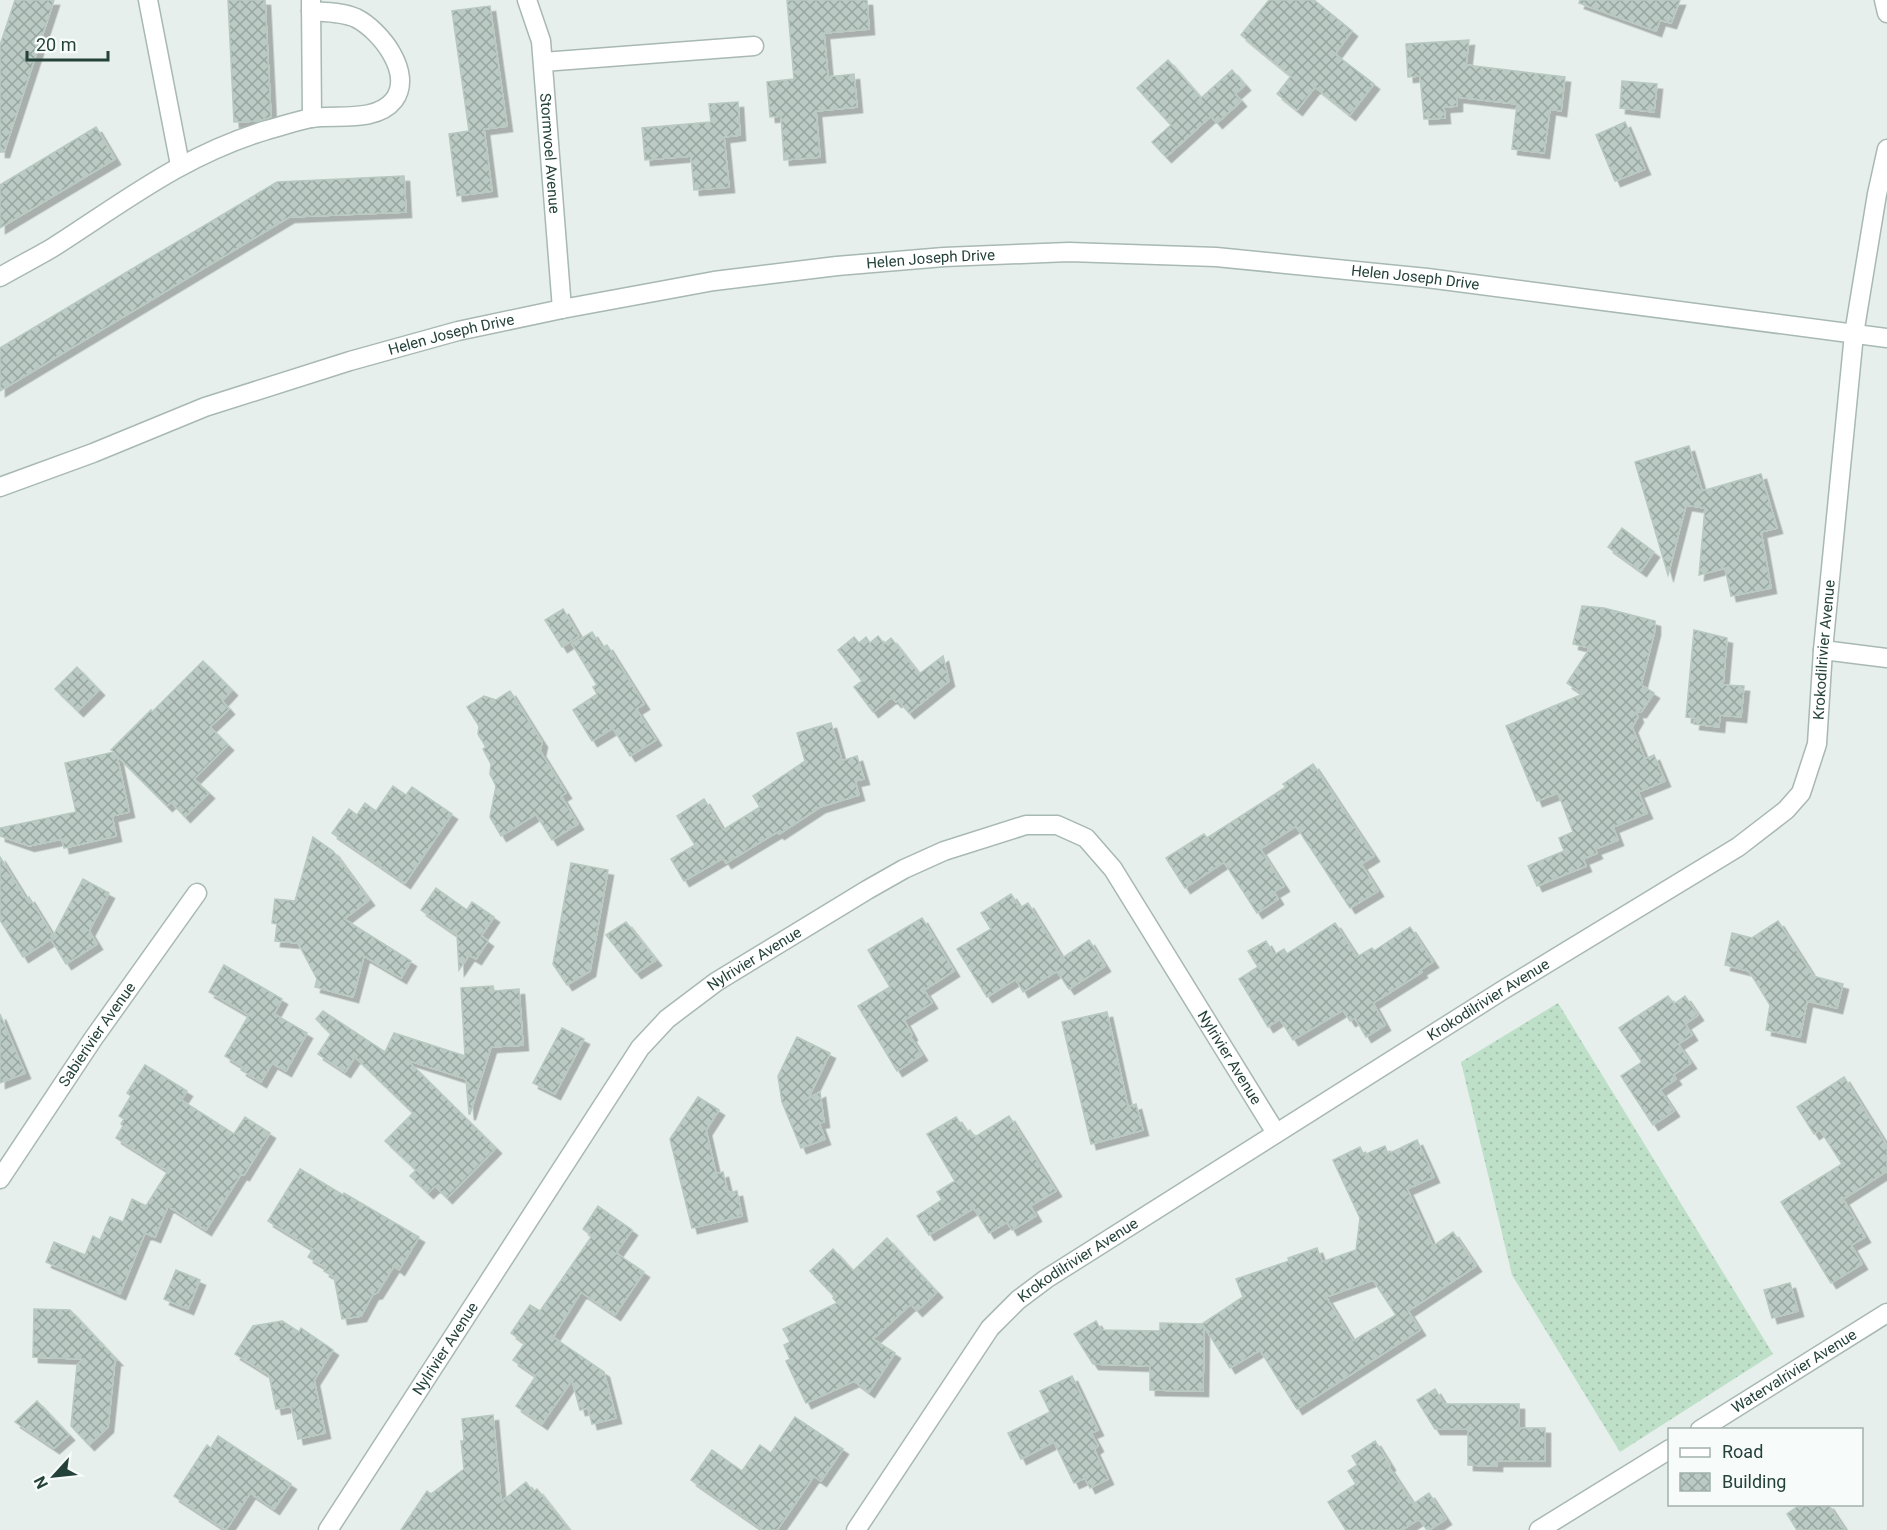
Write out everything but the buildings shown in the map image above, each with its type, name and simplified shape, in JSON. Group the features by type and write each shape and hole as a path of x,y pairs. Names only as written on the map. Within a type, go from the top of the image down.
{"street":[{"path":"148,0 180,165"},
{"name":"Stormvoel Avenue","path":"527,0 541,40 562,309"},
{"path":"1884,0 1887,13"},
{"path":"0,277 51,248 180,165 244,137 312,118 363,115 382,110 393,101 400,88 398,70 389,48 374,30 355,18 311,5 312,118"},
{"path":"543,62 754,46"},
{"path":"1854,334 1877,194 1887,149"},
{"name":"Helen Joseph Drive","path":"0,487 93,453 205,407 350,361 458,331 714,281 837,266 944,257 1069,252 1216,256 1415,277 1887,338"},
{"name":"Krokodilrivier Avenue","path":"856,1530 990,1328 1018,1300 1046,1279 1503,990 1738,847 1786,810 1801,793 1817,744 1823,650 1854,334"},
{"path":"1823,650 1887,658"},
{"name":"Nylrivier Avenue","path":"328,1530 640,1048 667,1019 716,982 867,890 904,869 944,851 1026,825 1057,825 1086,838 1113,869 1276,1133"},
{"name":"Sabierivier Avenue","path":"1,1174 197,893"},
{"name":"Watervalrivier Avenue","path":"1703,1428 1887,1314"},
{"path":"1539,1530 1668,1450"}],"green space":[{"path":"1558,1003 1773,1354 1620,1452 1512,1275 1461,1062"}]}
